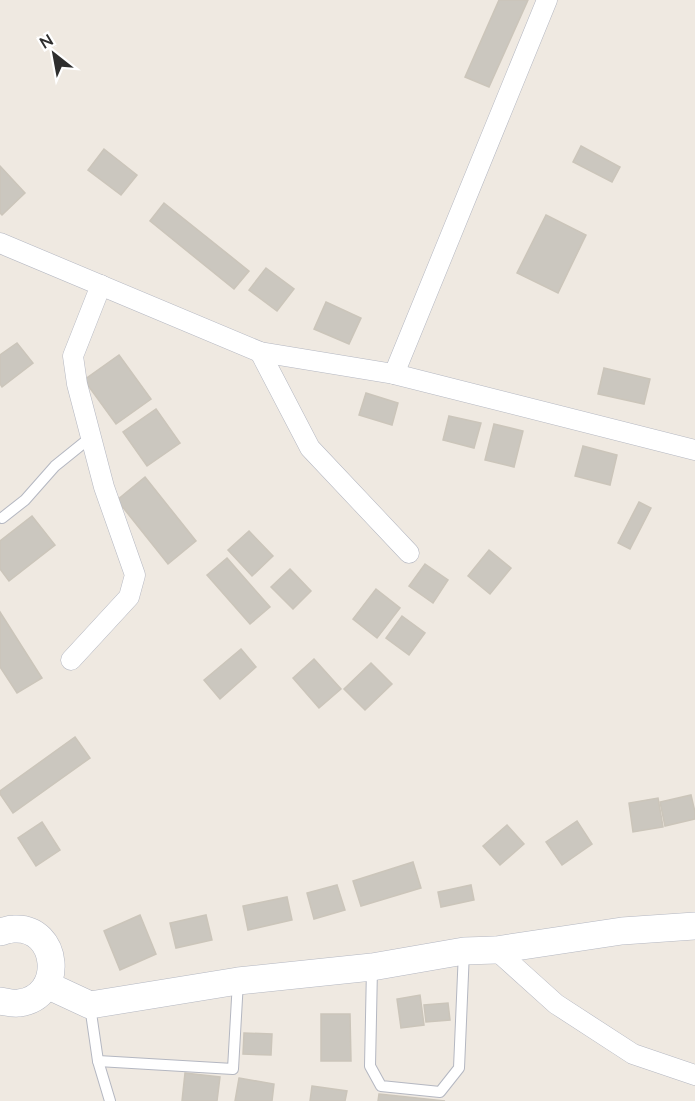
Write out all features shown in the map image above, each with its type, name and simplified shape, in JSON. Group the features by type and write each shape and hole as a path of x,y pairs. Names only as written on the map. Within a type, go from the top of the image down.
{"street":[{"path":"393,374 547,0"},
{"path":"0,243 260,351 393,374 695,450"},
{"path":"71,660 129,597 135,575 104,487 77,384 73,356 101,285"},
{"path":"260,351 310,448 409,554"},
{"path":"47,984 90,1005 238,981 372,968 464,951 496,950 622,931 695,926"},
{"path":"0,932 15,929 31,932 41,940 50,953 52,969 49,981 41,993 29,1001 16,1004 0,1001"},
{"path":"496,950 556,1004 633,1054 695,1075"}],"lane":[{"path":"2,518 26,500 55,466 91,436"},
{"path":"372,968 370,1066 381,1086 440,1092 459,1068 464,951"},
{"path":"98,1061 233,1069 238,981"},
{"path":"90,1005 98,1061 110,1101"}],"building":[{"path":"499,0 528,0 489,87 465,77"},
{"path":"581,146 620,167 612,182 573,162"},
{"path":"104,149 137,175 121,195 88,170"},
{"path":"0,166 25,193 2,215 0,213"},
{"path":"164,203 249,271 234,289 150,221"},
{"path":"546,215 586,235 558,293 517,273"},
{"path":"266,268 294,289 277,311 249,290"},
{"path":"326,302 361,318 349,344 314,329"},
{"path":"17,343 33,363 2,387 0,384 0,355"},
{"path":"119,355 151,399 116,424 84,380"},
{"path":"604,368 650,379 644,404 598,394"},
{"path":"366,393 398,403 392,425 359,415"},
{"path":"156,409 180,443 147,466 123,432"},
{"path":"449,416 481,423 474,448 443,440"},
{"path":"494,424 523,431 514,467 485,460"},
{"path":"583,446 617,455 610,485 575,476"},
{"path":"145,477 196,541 168,564 117,500"},
{"path":"639,502 651,508 630,549 618,543"},
{"path":"32,516 55,545 9,581 0,569 0,541"},
{"path":"249,531 273,556 252,576 228,550"},
{"path":"489,550 511,568 490,594 468,576"},
{"path":"227,558 270,607 250,624 207,575"},
{"path":"425,564 448,580 433,603 409,586"},
{"path":"290,569 311,591 293,609 271,587"},
{"path":"376,589 400,608 377,638 353,619"},
{"path":"0,612 42,678 17,693 0,667"},
{"path":"402,616 425,633 409,655 386,638"},
{"path":"241,649 256,667 220,699 204,680"},
{"path":"314,659 341,689 319,708 293,678"},
{"path":"371,663 392,684 365,710 344,689"},
{"path":"75,737 90,758 13,813 0,791"},
{"path":"691,795 695,819 665,826 660,802"},
{"path":"658,798 663,827 633,832 629,803"},
{"path":"577,821 592,844 562,865 546,842"},
{"path":"42,822 60,850 36,866 18,838"},
{"path":"507,825 524,844 500,865 483,846"},
{"path":"413,862 421,888 361,906 353,881"},
{"path":"337,885 345,910 314,919 307,893"},
{"path":"471,885 474,900 441,907 438,892"},
{"path":"287,897 292,920 248,930 243,906"},
{"path":"140,915 156,954 120,970 104,931"},
{"path":"206,915 212,940 176,948 170,923"},
{"path":"420,995 424,1025 401,1028 397,999"},
{"path":"448,1003 450,1020 426,1022 424,1005"},
{"path":"321,1014 350,1014 351,1061 321,1061"},
{"path":"244,1033 272,1034 271,1055 243,1054"},
{"path":"185,1073 220,1077 217,1101 182,1101"},
{"path":"239,1078 274,1084 272,1101 235,1101"},
{"path":"312,1086 347,1091 345,1101 310,1101"},
{"path":"379,1094 445,1101 378,1101"}]}
